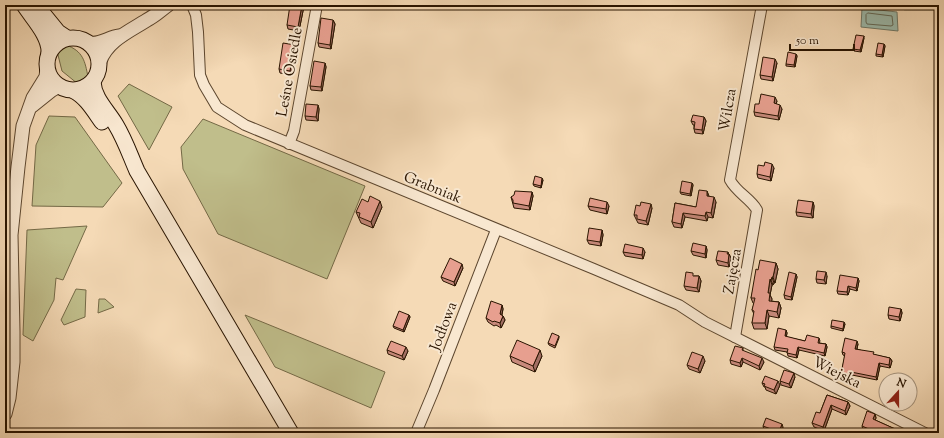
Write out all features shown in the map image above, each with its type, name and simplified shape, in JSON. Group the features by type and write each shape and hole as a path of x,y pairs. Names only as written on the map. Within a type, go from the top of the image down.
{"main road":[{"path":"24,5 46,38 50,48 48,60 51,78 66,88 79,93 85,99 106,127 122,153 137,171"},
{"path":"36,5 58,32 68,38 82,39 90,43 96,51 100,61 100,68 93,82 84,88 66,88"},
{"path":"48,60 55,45 68,38"},
{"path":"93,82 96,94 116,125 137,171 291,433"}],"street":[{"path":"100,61 104,52 121,36 148,20 168,5"},
{"name":"Grabniak","path":"192,5 196,15 200,75 204,85 217,107 245,125 679,305 706,322 735,337"},
{"name":"Leśne Osiedle","path":"289,144 294,131 316,5"},
{"name":"Wilcza","path":"757,210 750,201 734,188 730,180 762,5"},
{"path":"90,43 98,43 113,37 121,36"},
{"path":"5,414 9,398 13,362 10,254 11,235 9,209 23,126 37,90 45,80 48,60"},
{"path":"29,109 52,90 66,88"},
{"name":"Zajęcza","path":"735,337 757,210"},
{"name":"Jodłowa","path":"416,433 496,230"},
{"name":"Wiejska","path":"735,337 925,433"}],"shaded area":[{"path":"66,45 76,50 84,61 88,79 81,84 78,84 62,71 57,51"},
{"path":"129,84 172,107 149,150 118,96"},
{"path":"49,116 75,117 122,183 103,207 32,206 36,145"},
{"path":"203,119 365,186 327,279 218,234 183,169 181,147"},
{"path":"87,226 63,280 56,278 54,300 33,341 23,335 27,230"},
{"path":"76,289 86,290 85,317 64,325 61,320"},
{"path":"99,299 105,299 114,307 98,313"},
{"path":"245,315 385,372 371,408 275,367"}],"water":[{"path":"862,8 897,12 898,31 861,27"}],"building":[{"path":"290,5 302,5 298,27 287,25"},
{"path":"321,18 333,20 330,45 318,43"},
{"path":"856,35 864,36 860,50 853,49"},
{"path":"283,43 295,45 290,71 279,69"},
{"path":"878,43 884,44 882,55 876,54"},
{"path":"788,52 796,54 794,65 786,64"},
{"path":"763,57 775,59 772,77 760,75"},
{"path":"314,61 325,63 321,87 310,86"},
{"path":"761,94 775,97 774,103 780,105 778,116 754,112 755,104 759,104"},
{"path":"306,104 318,105 316,117 305,116"},
{"path":"693,115 704,117 702,130 694,129 695,122 691,121"},
{"path":"765,162 772,164 770,177 757,174 758,165 764,166"},
{"path":"535,176 542,178 541,186 533,184"},
{"path":"682,181 692,183 690,194 680,192"},
{"path":"699,190 707,191 707,196 714,197 711,213 706,212 705,216 683,213 681,224 672,222 675,203 696,207"},
{"path":"515,191 532,192 529,206 513,203 511,197 514,195"},
{"path":"370,196 380,201 371,222 359,217 360,213 356,212 362,199 368,202"},
{"path":"590,198 607,202 606,209 588,206"},
{"path":"798,200 813,202 811,214 796,212"},
{"path":"641,202 651,204 646,221 637,219 637,215 634,215 636,205 640,206"},
{"path":"589,228 602,230 600,242 587,240"},
{"path":"693,243 706,246 705,254 691,251"},
{"path":"625,244 643,248 642,255 623,252"},
{"path":"718,251 728,252 728,263 716,260"},
{"path":"450,258 462,264 454,282 441,277"},
{"path":"760,260 776,263 773,277 771,280 770,279 768,293 770,293 769,301 779,302 777,312 767,310 765,323 752,323 754,311 752,310 755,298 751,298 756,269 758,270"},
{"path":"817,271 826,272 824,280 816,279"},
{"path":"686,272 693,273 693,276 699,276 697,288 684,286"},
{"path":"789,272 796,274 791,297 784,295"},
{"path":"840,275 858,278 856,288 848,286 847,292 837,291"},
{"path":"491,301 502,305 500,314 503,316 500,323 493,322 486,318"},
{"path":"889,307 901,309 899,317 888,315"},
{"path":"399,311 409,315 403,330 393,326"},
{"path":"832,320 844,322 843,329 831,326"},
{"path":"778,328 786,330 785,336 805,341 807,335 819,338 818,343 826,344 824,353 798,347 796,355 787,353 788,349 774,347"},
{"path":"552,333 559,336 555,346 548,343"},
{"path":"845,338 857,341 855,349 874,352 873,354 890,358 889,365 879,363 876,377 851,372 850,376 841,374 845,353 842,352"},
{"path":"517,340 540,350 533,366 510,356"},
{"path":"391,341 406,347 402,356 387,350"},
{"path":"735,346 743,348 742,350 762,358 759,366 742,358 740,363 730,360"},
{"path":"692,352 703,356 698,369 687,365"},
{"path":"784,370 794,373 789,384 780,381"},
{"path":"765,376 778,381 774,390 764,386 765,384 762,383"},
{"path":"827,395 848,402 845,411 831,405 823,427 812,423 816,412 820,413"},
{"path":"867,411 875,414 873,419 904,433 878,433 862,426"},
{"path":"766,418 782,424 779,432 763,426"}],"waterway":[{"path":"887,5 905,9 939,9"}]}
